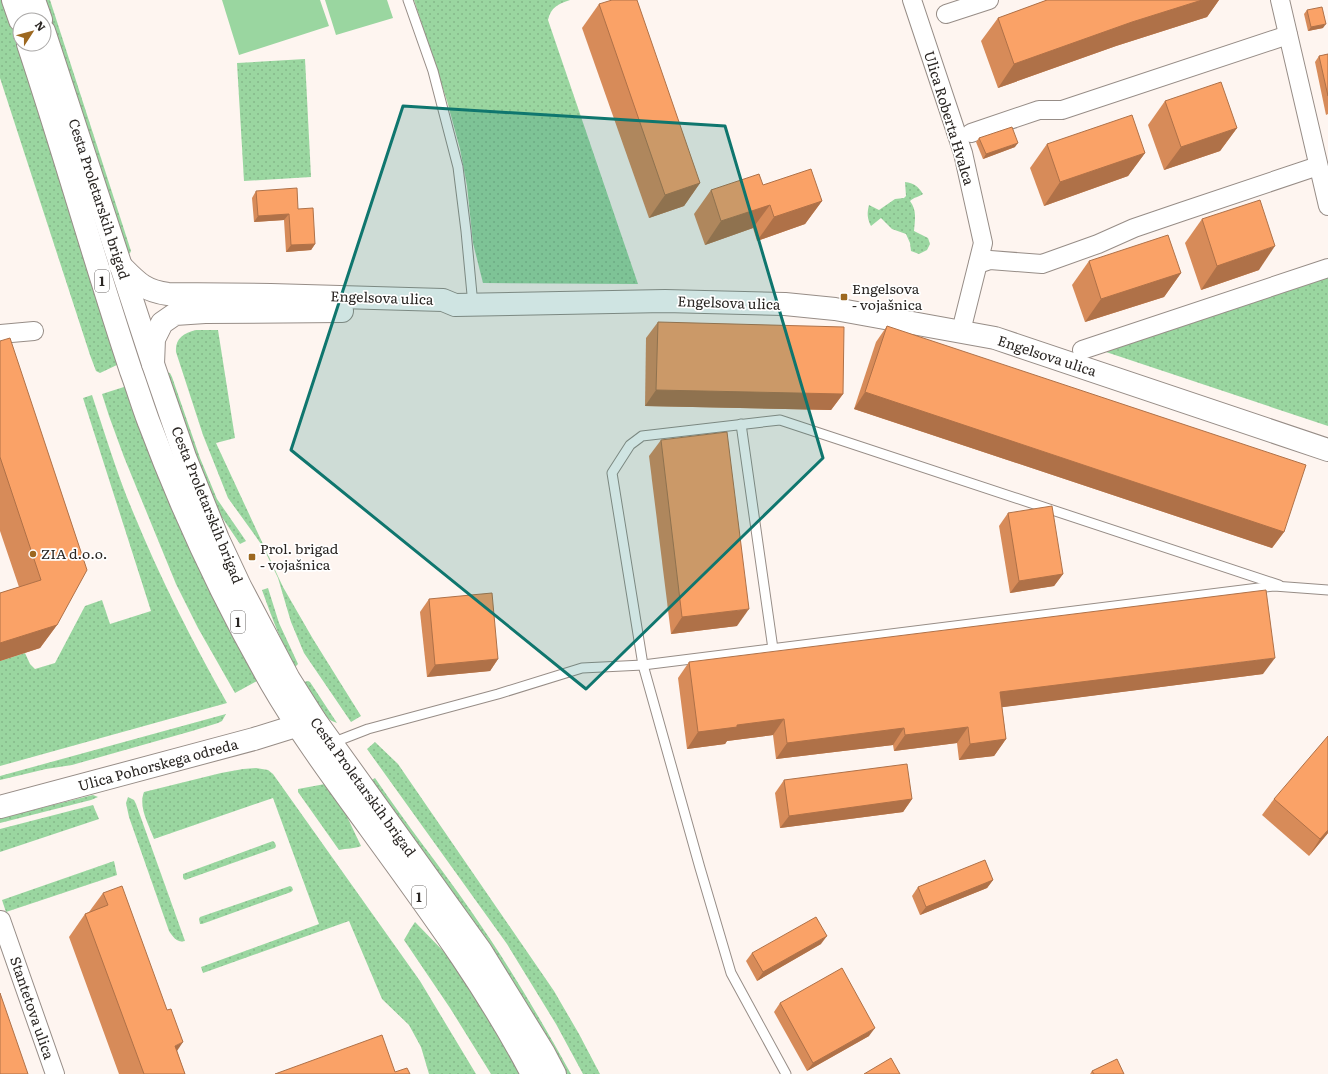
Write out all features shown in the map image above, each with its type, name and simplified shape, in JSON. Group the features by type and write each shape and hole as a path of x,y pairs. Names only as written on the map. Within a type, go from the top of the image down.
{"main road":[{"path":"13,0 17,12"},
{"path":"34,0 38,12"},
{"name":"Cesta Proletarskih brigad","path":"31,52 147,417 166,468 223,594 272,686 306,722 323,746 492,1004 532,1074"},
{"name":"Cesta Proletarskih brigad","path":"51,52 120,265 185,457 218,540 240,586 289,679 306,722"},
{"name":"Engelsova ulica","path":"120,265 143,286 157,292 168,294 271,295 443,300 464,305 664,301 785,304 835,309 995,338 1328,450"},
{"path":"153,364 154,339 162,323 175,314 205,312 300,312 441,309 464,305"},
{"name":"Ulica Pohorskega odreda","path":"0,807 254,739 306,722"},
{"name":"Cesta Proletarskih brigad","path":"323,746 387,819 481,951 544,1053 555,1074"}],"street":[{"name":"Ulica Roberta Hvalca","path":"912,0 963,153 983,243 962,331"},
{"path":"946,14 989,0"},
{"path":"1280,0 1288,35 1320,137 1318,166 1328,206"},
{"path":"971,133 1039,110 1062,110 1288,35"},
{"path":"978,264 990,260 1042,264 1098,244 1134,228 1318,166"},
{"path":"1082,350 1328,268"},
{"path":"0,334 34,331"},
{"name":"Stantetova ulica","path":"1,921 55,1074"}],"lane":[{"path":"408,0 433,71 458,167 466,231 464,305"},
{"path":"786,1074 732,973 643,665 612,473 630,444 642,436 780,420 1279,585 1328,590"},
{"path":"741,424 773,649"},
{"path":"323,746 368,729 491,696 582,668 643,665 1279,585"}],"highlighted area":[{"path":"403,106 725,126 823,458 586,689 291,450"}],"green space":[{"path":"0,0 4,0 12,25 12,52 20,52 119,364 100,373 96,371 90,355 0,78"},
{"path":"44,0 50,0 131,251 127,255 52,25 52,12 48,12"},
{"path":"222,0 320,0 329,26 239,55"},
{"path":"325,0 387,0 393,18 336,35"},
{"path":"414,0 570,0 553,9 548,20 638,284 483,283 473,243 467,186 460,149 447,101"},
{"path":"305,59 311,177 244,181 237,63"},
{"path":"905,182 916,185 923,194 910,201 915,212 914,231 928,238 930,244 927,250 919,254 911,251 910,243 906,234 892,229 881,218 871,226 868,218 869,205 879,210 895,199 904,198 906,196"},
{"path":"1328,271 1328,426 1094,348"},
{"path":"196,330 218,330 235,438 216,443 283,587 313,639 361,716 351,722 304,653 291,622 278,578 263,547 228,498 203,435 176,352 178,340 187,333"},
{"path":"166,372 170,373 172,377 200,458 217,499 246,541 240,544 211,501"},
{"path":"127,386 257,681 235,693 198,628 176,584 124,457 109,416 102,394"},
{"path":"92,395 111,454 143,537 177,609 227,703 0,766 0,661 25,653 30,664 35,669 55,663 85,606 102,600 110,624 151,611 83,398"},
{"path":"268,588 279,623 298,664 295,667 285,648 262,590"},
{"path":"308,681 337,723 321,712 304,682"},
{"path":"226,714 222,721 218,723 192,731 72,765 46,769 0,780 0,776"},
{"path":"375,742 398,764 554,991 600,1074 583,1074 556,1024 507,944 367,749"},
{"path":"256,768 268,770 273,774 420,981 476,1074 429,1074 421,1047 409,1025 382,999 349,921 203,973 201,967 319,924 273,798 154,839 143,810 142,804 144,792 221,773"},
{"path":"375,778 485,931 548,1032 571,1074 564,1074 370,781"},
{"path":"325,784 341,804 361,846 339,850 298,792 298,789"},
{"path":"93,795 98,797 0,823 0,818"},
{"path":"128,797 134,800 136,804 185,941 177,940 169,931 129,817 126,803"},
{"path":"93,805 99,819 0,852 0,829"},
{"path":"273,841 276,846 275,848 185,880 183,878 183,874"},
{"path":"114,861 117,875 6,912 2,900"},
{"path":"290,886 293,890 291,892 200,924 200,917"},
{"path":"415,922 452,960 522,1074 491,1074 450,1008 404,940"}],"building":[{"path":"612,0 637,0 700,183 665,195 599,4"},
{"path":"1047,0 1202,0 1132,22 1014,64 998,18"},
{"path":"1322,7 1326,24 1311,27 1307,10"},
{"path":"1328,54 1328,96 1319,56"},
{"path":"1221,82 1237,128 1181,147 1165,101"},
{"path":"1132,115 1145,153 1060,182 1047,144"},
{"path":"1012,127 1018,143 986,154 979,138"},
{"path":"811,169 822,201 774,217 770,205 721,221 711,190 759,174 763,185"},
{"path":"297,188 298,209 313,208 315,244 291,245 289,214 258,216 256,191"},
{"path":"1260,200 1275,246 1217,266 1202,219"},
{"path":"1168,235 1181,273 1101,299 1089,261"},
{"path":"658,322 844,327 843,394 656,390"},
{"path":"887,326 1306,465 1284,532 865,392"},
{"path":"10,338 87,570 57,625 0,643 0,593 41,580 0,457 0,341"},
{"path":"727,432 749,609 682,617 661,440"},
{"path":"1052,506 1063,574 1019,581 1008,513"},
{"path":"1266,590 1275,658 1000,692 1006,739 970,744 968,727 905,735 904,728 787,743 784,719 698,732 689,662"},
{"path":"492,593 498,659 435,665 429,599"},
{"path":"1328,736 1328,830 1320,839 1274,799"},
{"path":"907,764 912,799 789,816 784,780"},
{"path":"985,860 993,880 926,907 918,887"},
{"path":"122,886 167,1010 171,1009 183,1042 175,1046 185,1074 144,1074 85,914 108,905 103,893"},
{"path":"816,917 827,936 763,972 752,953"},
{"path":"842,968 875,1028 813,1063 780,1003"},
{"path":"0,993 28,1074 0,1074"},
{"path":"382,1035 395,1072 407,1068 410,1074 275,1074"},
{"path":"891,1058 900,1074 864,1074"},
{"path":"1117,1059 1124,1074 1094,1074 1092,1071"}],"place":[{"name":"Engelsova - vojašnica","path":"844,297"},
{"name":"ZIA d.o.o.","path":"33,554"},
{"name":"Prol. brigad - vojašnica","path":"252,557"}]}
